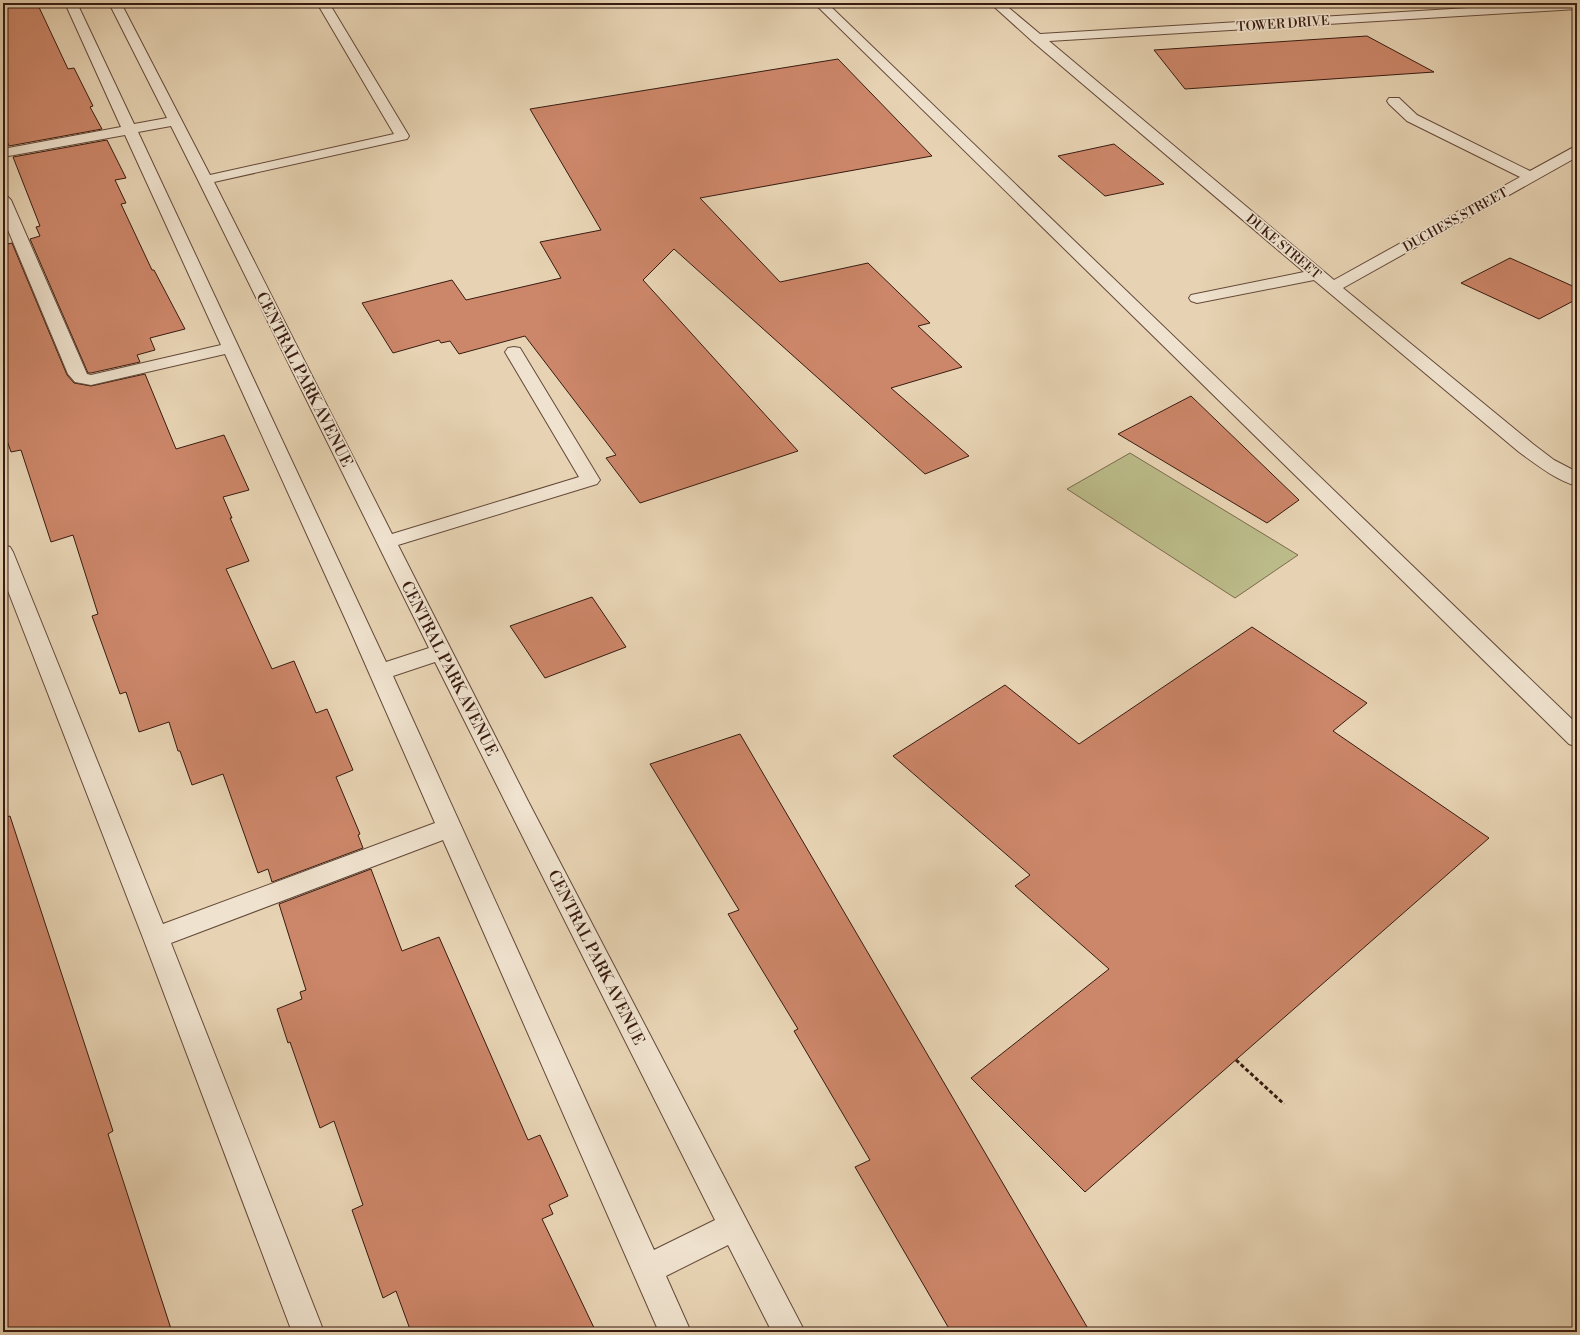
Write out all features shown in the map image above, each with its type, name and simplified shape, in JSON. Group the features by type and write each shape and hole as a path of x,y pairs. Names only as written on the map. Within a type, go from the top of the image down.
{"street":[{"path":"71,3 380,672 448,828 674,1332"},
{"name":"CENTRAL PARK AVENUE","path":"115,3 442,652 789,1332"},
{"path":"205,180 402,136 323,3"},
{"path":"820,3 1577,738"},
{"name":"DUKE STREET","path":"996,3 1333,288 1542,460 1577,480"},
{"name":"TOWER DRIVE","path":"1036,38 1577,5"},
{"path":"1394,101 1412,118 1531,177"},
{"path":"3,153 175,121"},
{"name":"DUCHESS STREET","path":"1333,288 1577,151"},
{"path":"3,200 77,374 81,378 91,380 230,348"},
{"path":"1197,298 1317,274"},
{"path":"387,542 590,480 514,352"},
{"path":"3,552 156,938 308,1332"},
{"path":"380,672 442,652"},
{"path":"156,938 448,828"},
{"path":"646,1270 734,1226"}],"path":[{"path":"1236,1060 1284,1104"}],"green space":[{"path":"1130,453 1298,555 1235,598 1067,489"}],"building":[{"path":"3,3 37,3 68,69 74,68 93,106 90,107 102,129 9,146 3,132"},
{"path":"1367,36 1434,72 1185,89 1154,50"},
{"path":"838,59 932,156 700,198 780,282 868,263 930,323 918,326 962,367 891,388 969,456 925,474 674,249 643,280 798,451 640,503 606,458 616,455 525,336 459,354 450,341 441,343 439,340 393,353 362,303 452,280 466,300 561,278 540,242 601,230 530,109"},
{"path":"107,140 126,178 115,180 126,203 121,204 152,270 154,270 185,329 150,338 155,350 137,355 140,362 88,373 30,239 40,236 36,227 40,226 13,157"},
{"path":"1114,144 1164,184 1105,196 1058,156"},
{"path":"12,243 67,375 74,383 91,386 145,374 176,449 224,435 249,490 223,497 232,518 230,518 249,561 226,569 272,669 294,661 316,713 327,709 353,770 336,777 360,834 358,835 363,848 272,882 268,869 258,873 223,774 192,785 180,751 178,751 169,722 139,732 126,692 120,694 92,616 98,614 73,535 51,542 21,450 11,452 3,429 3,245"},
{"path":"1510,258 1577,288 1577,299 1539,319 1461,283"},
{"path":"1191,396 1299,500 1267,523 1118,434"},
{"path":"592,597 626,647 545,678 510,626"},
{"path":"1252,627 1367,703 1333,731 1489,838 1085,1192 971,1078 1109,969 1015,886 1030,875 893,756 1005,685 1079,744"},
{"path":"740,734 1090,1332 951,1332 855,1167 870,1160 794,1031 798,1029 728,914 739,910 650,764"},
{"path":"10,816 113,1131 108,1134 172,1332 3,1332 3,818"},
{"path":"371,869 402,951 439,937 528,1140 540,1135 568,1196 549,1205 553,1214 542,1219 596,1332 411,1332 396,1291 383,1298 352,1210 363,1205 334,1121 320,1128 290,1042 288,1043 277,1009 302,999 300,992 306,990 279,904"}]}
